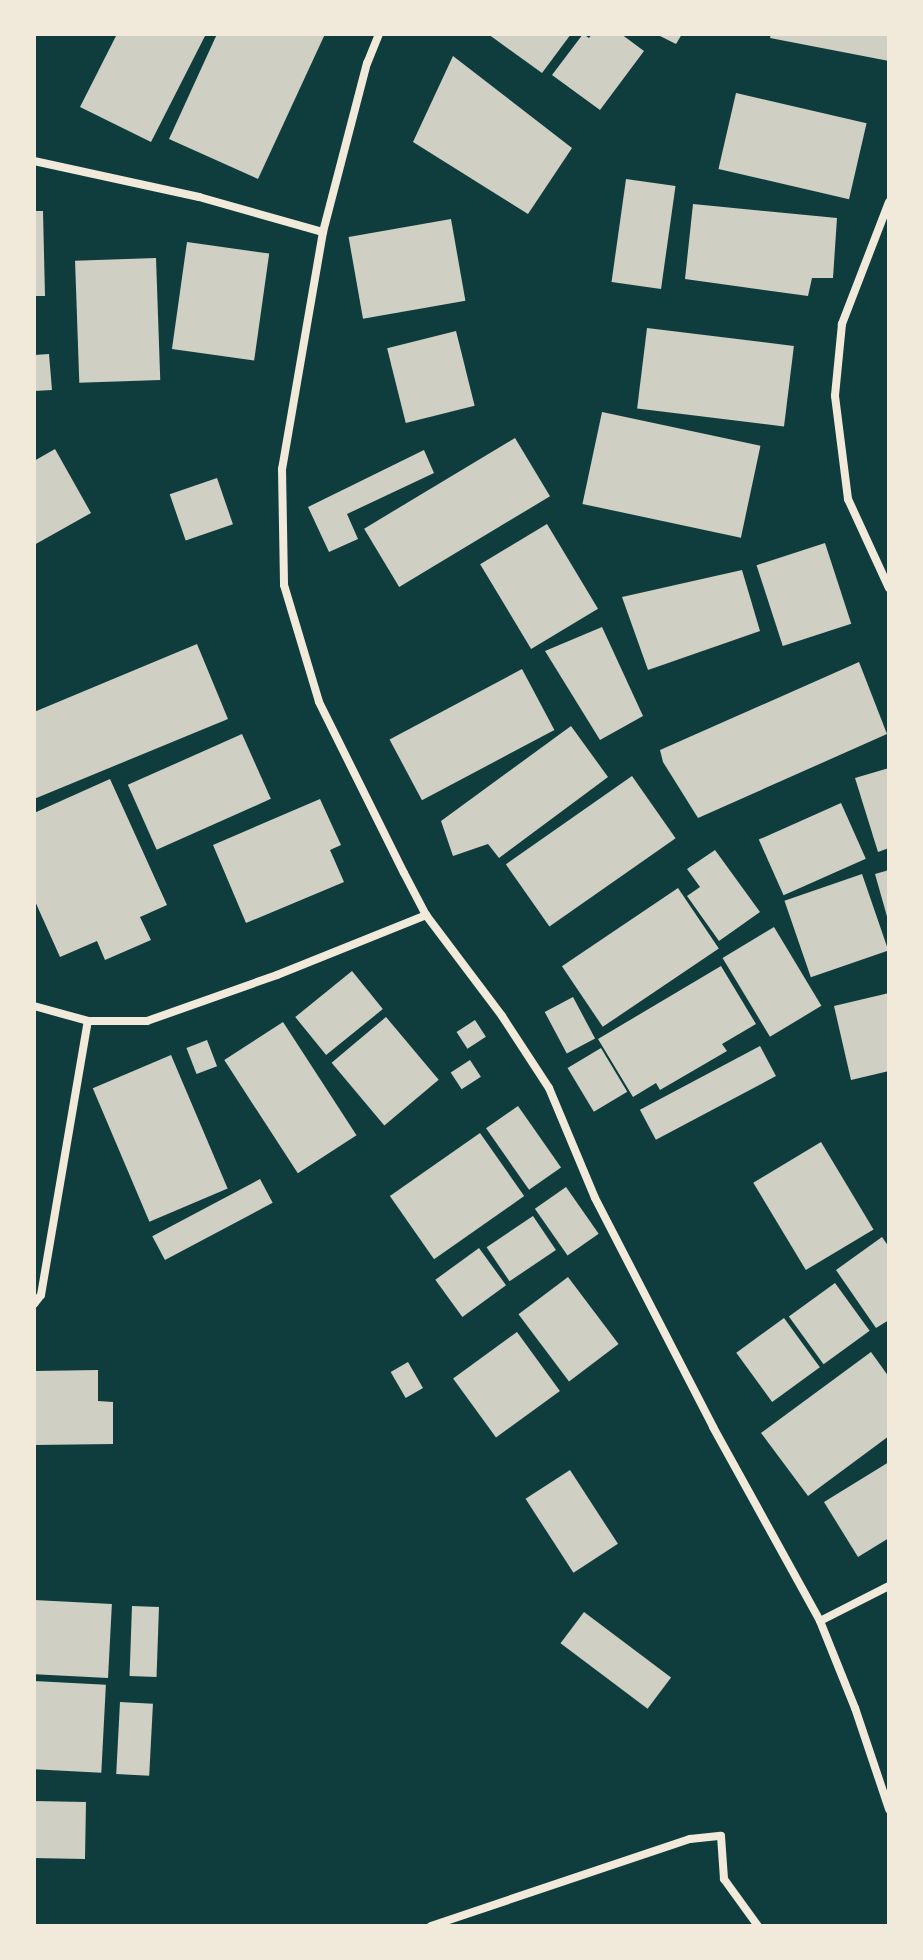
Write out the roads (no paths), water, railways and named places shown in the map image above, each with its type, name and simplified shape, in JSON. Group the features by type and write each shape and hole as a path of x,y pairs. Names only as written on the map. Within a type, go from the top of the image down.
{"street":[{"path":"379,34 367,63 323,232 282,469 284,585 319,702 426,915 502,1016 549,1088 595,1198 713,1427 820,1621 855,1708 889,1809"},
{"path":"34,161 199,197 323,232"},
{"path":"889,202 842,324 835,396 848,499 889,588"},
{"path":"34,1006 88,1021 147,1021 277,975 426,915"},
{"path":"34,1304 41,1295 88,1021"},
{"path":"820,1621 889,1586"},
{"path":"431,1926 690,1839 721,1836 724,1879 758,1926"}]}
